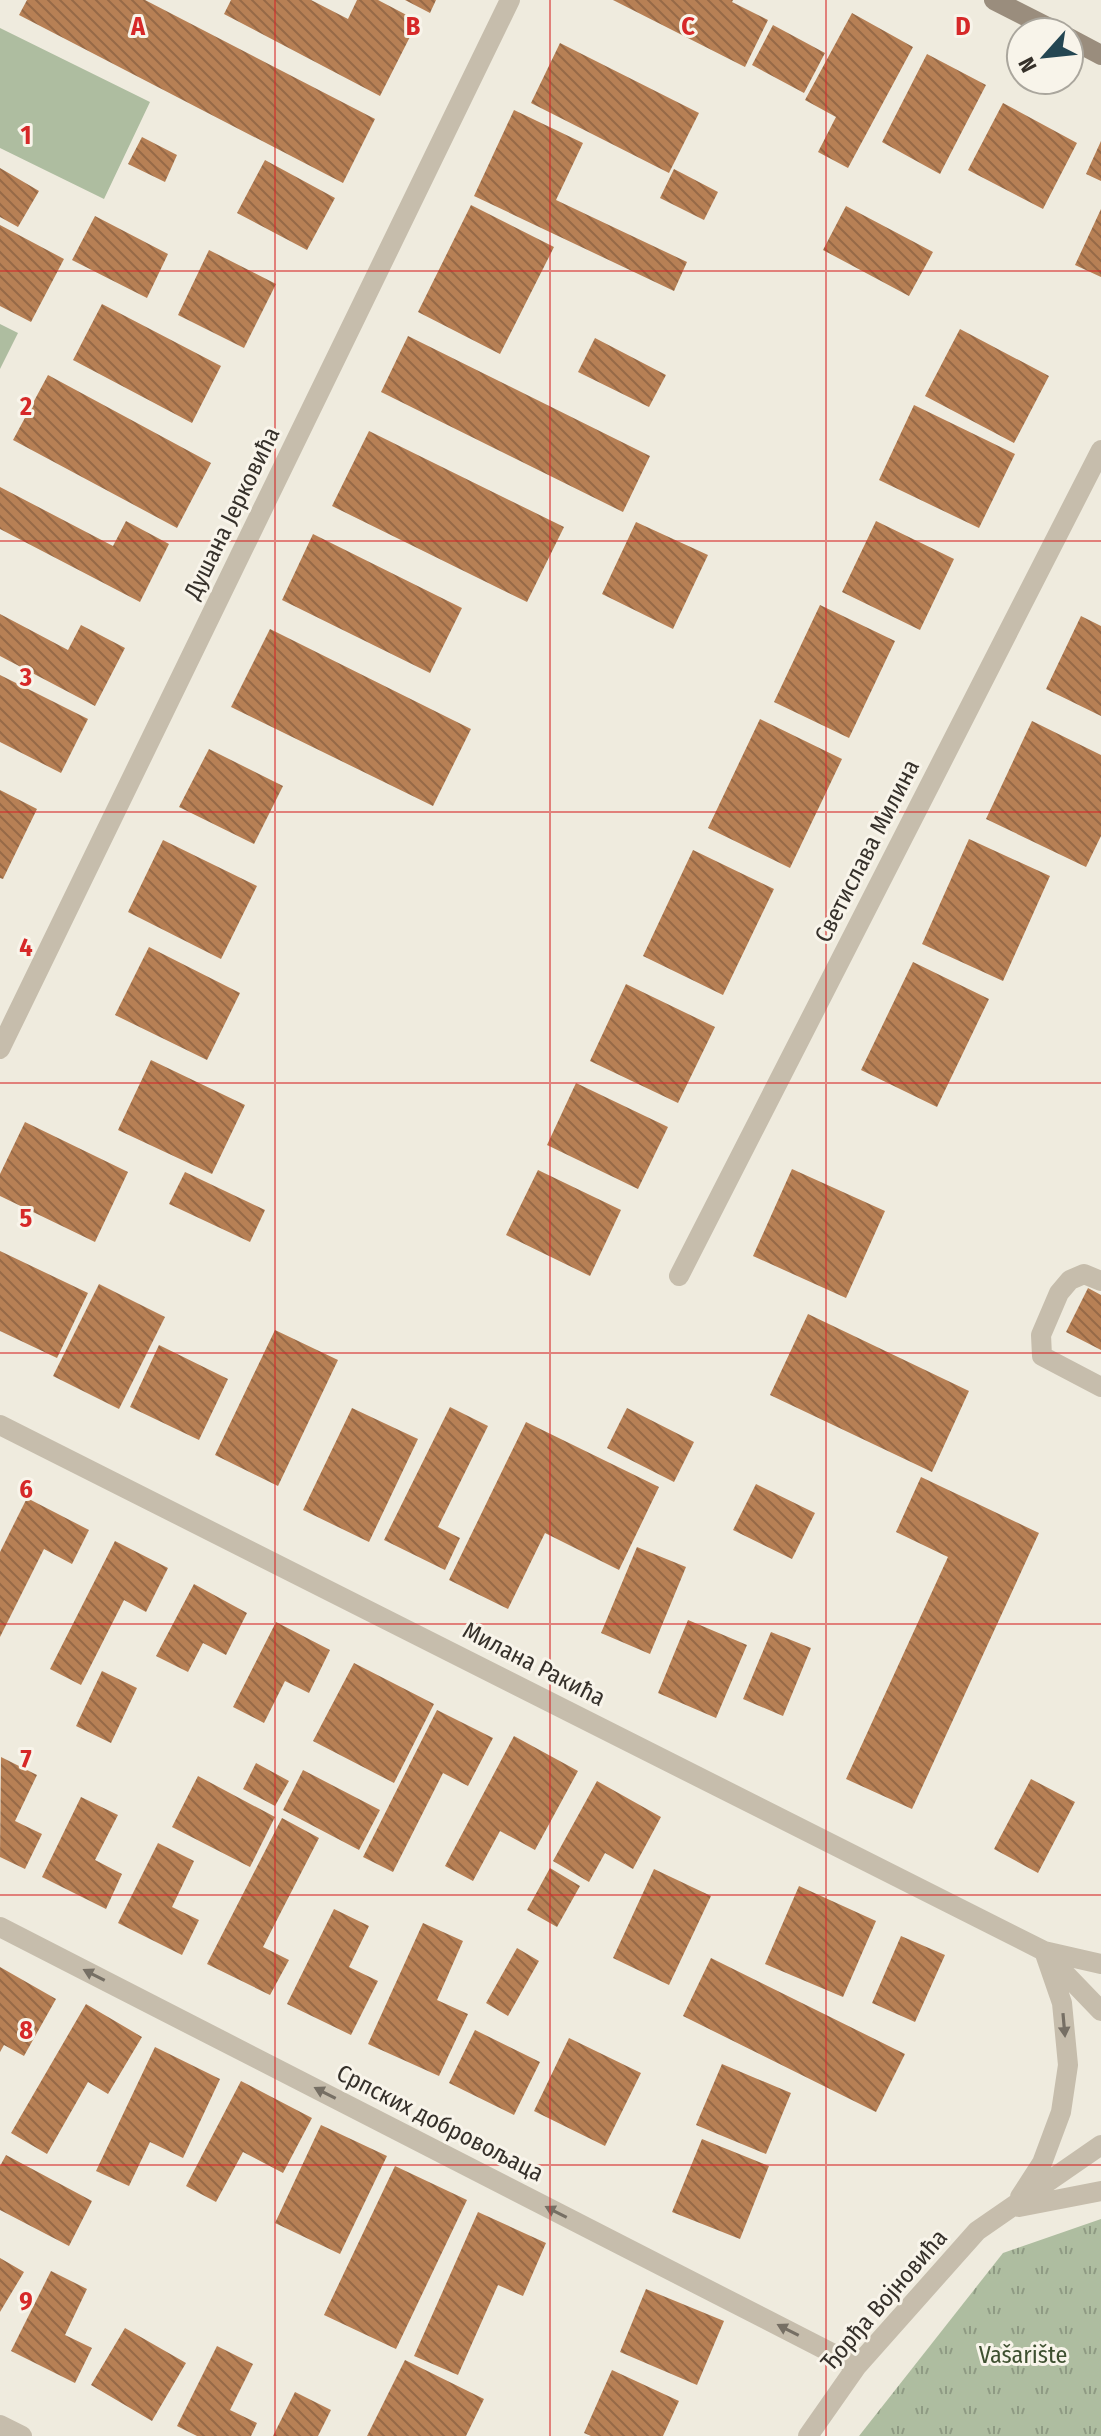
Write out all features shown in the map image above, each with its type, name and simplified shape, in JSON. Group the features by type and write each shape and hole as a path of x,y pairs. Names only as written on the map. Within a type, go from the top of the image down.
{"main road":[{"path":"994,0 1026,16"}],"street":[{"name":"Душана Јерковића","path":"0,1049 510,0"},
{"name":"Светислава Милина","path":"679,1276 1101,450"},
{"path":"1101,1281 1084,1274 1070,1280 1059,1293 1041,1335 1042,1356 1101,1387"},
{"name":"Милана Ракића","path":"0,1425 1044,1951 1101,1964"},
{"name":"Српских добровољаца","path":"0,1927 857,2366"},
{"path":"1011,2209 1042,2163 1061,2112 1068,2065 1062,2003 1044,1951"},
{"name":"Милана Ракића","path":"1044,1951 1101,2011"},
{"name":"Ђорђа Војновића","path":"808,2436 857,2366 977,2231 1101,2145"},
{"name":"Ђорђа Војновића","path":"1011,2209 1101,2191"},
{"path":"0,2425 22,2436"}],"green space":[{"path":"0,28 150,102 104,199 0,148"},
{"path":"0,324 18,333 0,369"},
{"name":"Vašarište","path":"1101,2219 1101,2436 859,2436 1003,2253"}],"building":[{"path":"27,0 145,0 375,119 343,183 19,15"},
{"path":"231,0 311,0 348,19 357,0 378,0 418,21 380,96 224,14"},
{"path":"405,0 436,0 430,13"},
{"path":"613,0 733,0 768,20 745,67"},
{"path":"852,13 913,47 848,168 818,152 836,117 805,100"},
{"path":"773,25 825,53 804,93 752,65"},
{"path":"560,43 699,113 669,173 531,103"},
{"path":"927,54 986,85 940,174 882,142"},
{"path":"1003,103 1077,143 1043,209 968,170"},
{"path":"514,110 583,143 556,200 687,262 674,291 474,196"},
{"path":"142,137 177,155 165,182 128,164"},
{"path":"1101,141 1101,181 1086,174"},
{"path":"265,160 335,198 307,250 237,213"},
{"path":"0,168 39,191 18,227 0,217"},
{"path":"674,169 718,192 704,220 660,198"},
{"path":"471,205 554,247 500,354 418,312"},
{"path":"846,206 933,252 909,296 823,250"},
{"path":"1101,209 1101,277 1075,265"},
{"path":"95,216 168,254 147,298 72,260"},
{"path":"0,225 64,259 31,322 0,306"},
{"path":"209,250 276,284 244,348 178,315"},
{"path":"102,304 221,366 192,423 73,360"},
{"path":"960,329 1049,376 1014,443 925,396"},
{"path":"408,336 650,456 623,512 381,392"},
{"path":"595,338 666,375 649,407 578,372"},
{"path":"48,375 211,463 177,528 13,440"},
{"path":"914,405 1015,454 979,528 879,480"},
{"path":"369,431 564,527 527,602 332,506"},
{"path":"0,487 113,546 126,521 169,544 140,602 0,529"},
{"path":"876,521 954,559 920,630 842,592"},
{"path":"636,522 708,555 673,629 602,594"},
{"path":"313,534 462,608 430,673 282,600"},
{"path":"820,605 895,641 849,738 774,702"},
{"path":"0,614 68,650 81,625 125,648 95,706 0,656"},
{"path":"1081,616 1101,626 1101,716 1046,689"},
{"path":"270,629 471,729 433,806 231,707"},
{"path":"0,675 88,719 61,773 0,742"},
{"path":"760,719 842,759 790,868 708,828"},
{"path":"1032,721 1101,755 1101,836 1086,867 986,819"},
{"path":"209,749 283,786 254,844 179,807"},
{"path":"0,790 37,809 3,879 0,878"},
{"path":"969,839 1050,876 1003,981 922,944"},
{"path":"163,840 257,886 221,959 128,912"},
{"path":"693,850 774,889 723,995 643,956"},
{"path":"149,947 240,993 207,1060 115,1015"},
{"path":"913,962 989,999 937,1107 861,1070"},
{"path":"626,984 715,1027 678,1103 590,1061"},
{"path":"151,1060 245,1105 212,1174 118,1130"},
{"path":"576,1083 668,1127 638,1189 547,1145"},
{"path":"25,1122 128,1172 95,1242 0,1196 0,1174"},
{"path":"792,1169 885,1211 846,1298 753,1256"},
{"path":"538,1170 621,1210 590,1276 506,1235"},
{"path":"185,1172 265,1210 250,1242 169,1204"},
{"path":"0,1251 88,1293 57,1358 0,1331"},
{"path":"99,1284 165,1317 119,1409 53,1376"},
{"path":"1088,1288 1101,1295 1101,1350 1066,1332"},
{"path":"808,1314 969,1391 932,1472 770,1395"},
{"path":"275,1330 338,1360 278,1486 215,1455"},
{"path":"159,1345 228,1379 199,1440 130,1407"},
{"path":"450,1407 488,1426 438,1527 460,1538 445,1570 384,1540"},
{"path":"352,1408 418,1439 369,1542 303,1510"},
{"path":"627,1408 694,1442 674,1482 607,1448"},
{"path":"526,1422 659,1487 619,1570 545,1533 508,1609 449,1580"},
{"path":"921,1477 1039,1533 912,1809 846,1779 948,1557 896,1532"},
{"path":"756,1484 815,1513 792,1559 733,1530"},
{"path":"27,1498 89,1530 72,1564 44,1549 0,1637 0,1552"},
{"path":"115,1541 168,1568 146,1612 124,1600 81,1685 50,1669"},
{"path":"637,1547 686,1567 650,1654 601,1633"},
{"path":"194,1584 247,1613 226,1655 203,1643 188,1672 156,1656"},
{"path":"688,1620 747,1645 716,1718 658,1693"},
{"path":"276,1622 330,1650 309,1693 285,1681 264,1723 233,1707"},
{"path":"771,1632 811,1648 783,1716 743,1699"},
{"path":"354,1663 434,1704 394,1783 313,1741"},
{"path":"102,1671 137,1688 111,1743 76,1726"},
{"path":"437,1710 493,1738 468,1786 443,1773 393,1872 363,1857"},
{"path":"514,1736 578,1771 535,1850 500,1831 473,1881 445,1866"},
{"path":"1,1757 37,1775 15,1821 42,1834 25,1869 0,1857"},
{"path":"256,1763 289,1781 275,1806 243,1789"},
{"path":"303,1770 380,1810 359,1850 283,1810"},
{"path":"198,1776 275,1817 250,1867 172,1827"},
{"path":"1031,1779 1075,1802 1038,1873 994,1849"},
{"path":"597,1781 661,1817 633,1869 605,1853 589,1882 553,1861"},
{"path":"81,1797 118,1815 95,1860 122,1874 106,1909 42,1877"},
{"path":"282,1818 319,1838 263,1947 289,1960 270,1995 207,1964"},
{"path":"158,1843 194,1861 172,1907 199,1920 182,1955 118,1923"},
{"path":"550,1868 580,1886 557,1927 527,1910"},
{"path":"654,1869 711,1896 669,1985 613,1958"},
{"path":"799,1886 876,1921 843,1997 765,1964"},
{"path":"334,1909 369,1926 349,1967 378,1981 351,2035 287,2004"},
{"path":"423,1923 463,1941 437,2000 468,2014 439,2076 368,2044"},
{"path":"901,1936 945,1955 915,2022 872,2003"},
{"path":"517,1948 539,1961 508,2016 486,2003"},
{"path":"711,1958 905,2054 876,2112 683,2016"},
{"path":"0,1967 56,1999 24,2056 4,2045 0,2052"},
{"path":"86,2004 142,2037 108,2094 88,2082 47,2154 11,2133"},
{"path":"475,2030 540,2062 514,2115 449,2083"},
{"path":"569,2038 641,2073 605,2146 534,2111"},
{"path":"155,2047 220,2079 183,2158 150,2142 129,2186 96,2171"},
{"path":"722,2064 791,2093 766,2154 696,2125"},
{"path":"241,2081 312,2118 283,2173 243,2152 216,2202 186,2186"},
{"path":"321,2125 387,2156 340,2254 275,2223"},
{"path":"702,2139 769,2166 740,2239 672,2212"},
{"path":"6,2155 92,2201 69,2246 0,2210 0,2166"},
{"path":"395,2166 467,2200 396,2349 324,2315"},
{"path":"478,2212 546,2243 523,2296 498,2285 458,2375 414,2356"},
{"path":"0,2258 24,2272 0,2312"},
{"path":"51,2271 87,2289 65,2335 92,2348 75,2383 11,2351"},
{"path":"646,2289 724,2321 697,2385 620,2352"},
{"path":"125,2328 186,2363 152,2421 91,2385"},
{"path":"217,2346 253,2364 230,2410 257,2423 251,2436 197,2436 177,2426"},
{"path":"405,2360 484,2399 466,2436 367,2436"},
{"path":"612,2370 679,2401 663,2436 591,2436 584,2433"},
{"path":"295,2392 331,2410 318,2436 273,2436"}]}
